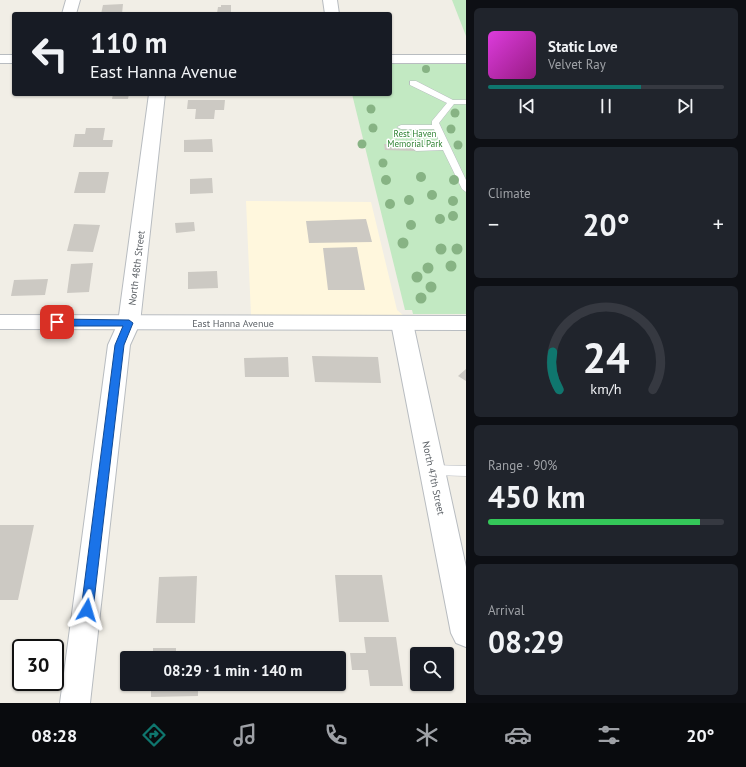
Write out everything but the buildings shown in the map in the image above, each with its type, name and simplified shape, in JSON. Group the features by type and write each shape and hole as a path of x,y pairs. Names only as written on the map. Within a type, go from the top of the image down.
{"street":[{"path":"70,12 73,0"},
{"path":"330,0 332,12"},
{"path":"0,59 12,59"},
{"path":"392,59 466,59"},
{"name":"North 48th Street","path":"76,703 119,345 129,323 157,96"},
{"name":"East Hanna Avenue","path":"0,322 466,323"},
{"name":"North 47th Street","path":"402,323 432,470 460,575 466,633"}],"lane":[{"path":"413,83 452,102 466,102"},
{"path":"452,102 435,123 466,189"},
{"path":"401,127 437,127"},
{"path":"416,148 446,147"},
{"path":"432,470 466,471"}],"shaded area":[{"path":"246,201 371,202 397,310 403,315 251,315"}],"green space":[{"path":"452,0 466,0 466,36"},
{"name":"Rest Haven Memorial Park","path":"392,61 466,62 466,314 413,314 412,310 405,310 352,96 392,96"}],"route":[{"path":"57,322 129,323 119,345 87,610"}]}
